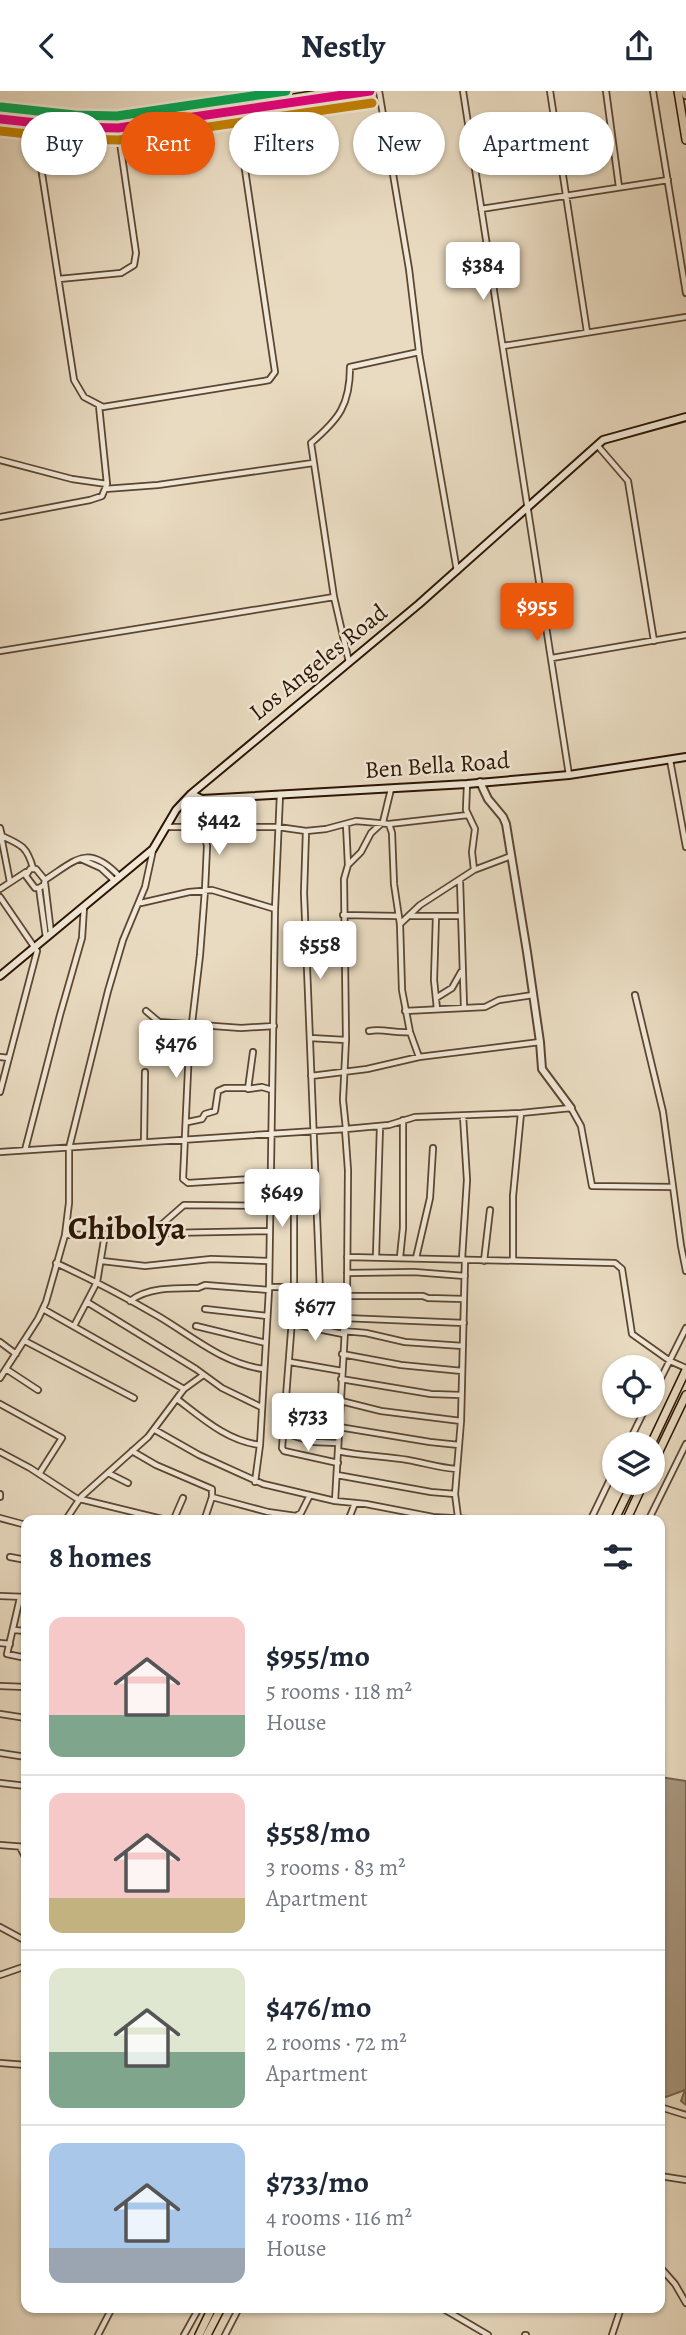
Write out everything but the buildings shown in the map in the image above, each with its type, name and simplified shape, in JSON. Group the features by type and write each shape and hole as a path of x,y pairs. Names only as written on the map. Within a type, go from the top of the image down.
{"main road":[{"path":"215,112 341,92 370,91"},
{"path":"678,91 686,140"},
{"path":"0,116 21,119"},
{"path":"107,128 121,127"},
{"name":"Los Angeles Road","path":"0,976 153,849 176,810 191,794 457,571 597,445 605,439 686,417"},
{"name":"Ben Bella Road","path":"191,794 202,799 467,784 569,775 686,757"},
{"path":"480,782 488,799 503,817 533,995 543,1073 571,1108"},
{"path":"657,1432 686,1369"},
{"path":"665,1439 686,1395"},
{"path":"617,1515 627,1495"},
{"path":"629,1515 638,1495"},
{"path":"198,2335 209,2313"},
{"path":"207,2335 218,2313"}],"street":[{"path":"379,91 409,269 419,352 457,571"},
{"path":"463,91 569,775"},
{"path":"550,91 587,332"},
{"path":"606,91 620,187"},
{"path":"653,91 686,293"},
{"path":"42,175 74,380 84,397 99,406 153,400 264,381 273,376 276,367 236,109"},
{"path":"59,279 121,273 134,265 136,253 118,128"},
{"path":"481,209 668,180"},
{"path":"503,346 686,317"},
{"path":"349,662 334,597 311,443 337,417 350,392 350,367 419,352"},
{"path":"0,517 99,498 106,487 99,406"},
{"path":"597,445 628,481 654,641"},
{"path":"0,460 106,487 158,485 313,463"},
{"path":"0,651 334,597"},
{"path":"552,658 686,635"},
{"path":"670,759 686,846"},
{"path":"467,784 468,814 475,829 472,852 474,870"},
{"path":"391,789 386,823 392,833 393,873 400,924 402,991 410,1032 419,1057"},
{"path":"255,1482 260,1445 269,1288 275,909 280,795"},
{"path":"168,827 278,827 306,831 364,821 386,823 468,814"},
{"path":"348,865 361,852 371,833 386,823"},
{"path":"335,1501 347,1296 348,1170 343,1100 346,1040 343,915 344,879 348,865 346,824"},
{"path":"203,826 207,846 205,890 192,1023 183,1179 186,1182 270,1178"},
{"path":"0,828 10,882"},
{"path":"306,831 304,893 320,1292"},
{"path":"1,836 25,848 29,853 29,872 35,888 39,888"},
{"path":"0,1378 43,1309 65,1235 69,1203 69,1148 108,991 123,940 140,903 153,849"},
{"path":"400,924 420,905 474,870 511,856"},
{"path":"39,888 74,859 101,868 118,879"},
{"path":"0,889 19,876 36,869 45,881 49,936"},
{"path":"460,880 464,1007"},
{"path":"39,888 49,936"},
{"path":"140,903 205,890 220,891 275,909"},
{"path":"0,897 37,951 0,1092"},
{"path":"25,1150 82,938 84,907"},
{"path":"343,915 398,916"},
{"path":"411,916 461,916"},
{"path":"436,916 434,980 437,1009"},
{"path":"436,998 452,988 462,972"},
{"path":"405,1011 485,1007 499,1000 533,995"},
{"path":"635,995 663,1112 686,1271"},
{"path":"146,1011 159,1021 241,1028 274,1026"},
{"path":"369,1031 382,1030 399,1034 410,1032"},
{"path":"310,1038 346,1040"},
{"path":"311,1076 386,1065 419,1057 540,1042"},
{"path":"247,1088 253,1052"},
{"path":"0,1057 9,1058"},
{"path":"144,1142 145,1072"},
{"path":"187,1123 202,1119 205,1114 214,1111 218,1091 225,1088 272,1090"},
{"path":"0,1152 313,1132 380,1126 415,1117 521,1113 571,1108 581,1126 593,1186 673,1187"},
{"path":"513,1260 513,1192 521,1113"},
{"path":"458,1515 455,1494 461,1421 467,1180 463,1116"},
{"path":"400,1257 403,1228 403,1120"},
{"path":"376,1256 380,1126"},
{"path":"416,1258 430,1198 433,1148"},
{"path":"315,1176 294,1177 295,1287 284,1451 338,1463"},
{"path":"157,1234 164,1221 184,1205 270,1206"},
{"path":"484,1261 490,1210"},
{"path":"65,1235 269,1231"},
{"path":"74,1326 97,1282 105,1234"},
{"path":"347,1257 618,1264 622,1269 632,1334 686,1369"},
{"path":"102,1261 145,1266 211,1259 268,1261"},
{"path":"56,1263 97,1282 221,1356 246,1366 264,1369"},
{"path":"347,1273 414,1272 465,1276"},
{"path":"130,1301 149,1291 198,1288 205,1285 295,1287 347,1296 464,1299"},
{"path":"87,1302 196,1369 202,1376 261,1407"},
{"path":"43,1309 184,1389"},
{"path":"205,1309 267,1316"},
{"path":"344,1318 464,1323"},
{"path":"293,1324 405,1342 463,1346"},
{"path":"196,1325 266,1343"},
{"path":"665,1371 686,1328"},
{"path":"25,1341 134,1398"},
{"path":"0,1342 16,1355"},
{"path":"342,1354 401,1365 462,1371"},
{"path":"290,1361 342,1371"},
{"path":"6,1369 38,1390"},
{"path":"69,1515 79,1499 155,1430 184,1389 202,1376"},
{"path":"341,1379 431,1394 461,1395"},
{"path":"288,1397 339,1408"},
{"path":"177,1399 224,1433 260,1445"},
{"path":"341,1401 390,1413 461,1421"},
{"path":"0,1403 62,1438 40,1474"},
{"path":"339,1427 459,1445"},
{"path":"155,1430 255,1482 335,1501 420,1515"},
{"path":"284,1433 314,1442 338,1443"},
{"path":"651,1515 686,1444"},
{"path":"132,1451 156,1465 212,1489 206,1515"},
{"path":"338,1451 457,1469"},
{"path":"0,1452 79,1499 147,1515"},
{"path":"108,1473 128,1483"},
{"path":"337,1475 455,1494"},
{"path":"298,1515 302,1513 310,1495"},
{"path":"593,1515 602,1495"},
{"path":"212,1497 254,1509 290,1515"},
{"path":"175,1515 184,1498"},
{"path":"350,1515 355,1503"},
{"path":"0,1518 21,1524"},
{"path":"9,1557 21,1559"},
{"path":"0,1597 21,1597"},
{"path":"21,1604 9,1656 21,1657"},
{"path":"14,1630 21,1631"},
{"path":"0,1643 10,1644"},
{"path":"0,1686 21,1687"},
{"path":"0,1714 21,1717"},
{"path":"0,1753 21,1756"},
{"path":"0,1783 21,1785"},
{"path":"0,1845 21,1847"},
{"path":"0,1927 21,1938"},
{"path":"0,1975 21,1968"},
{"path":"0,2063 21,2064"},
{"path":"665,2109 686,2115"},
{"path":"665,2177 686,2180"},
{"path":"665,2272 676,2284 686,2303"},
{"path":"98,2335 109,2313"},
{"path":"184,2335 196,2313"},
{"path":"225,2335 236,2313"},
{"path":"451,2313 488,2335"},
{"path":"612,2335 619,2313"}],"shaded area":[{"path":"665,1778 686,1781 686,2105 681,2101 685,2090 666,2097"}],"transit line":[{"path":"1,107 75,115 117,116 286,91"},
{"name":"72","path":"0,119 74,127 118,128 370,91"},
{"path":"0,131 73,139 119,140 372,103"}],"district":[{"name":"Chibolya","path":"127,1228"}]}
